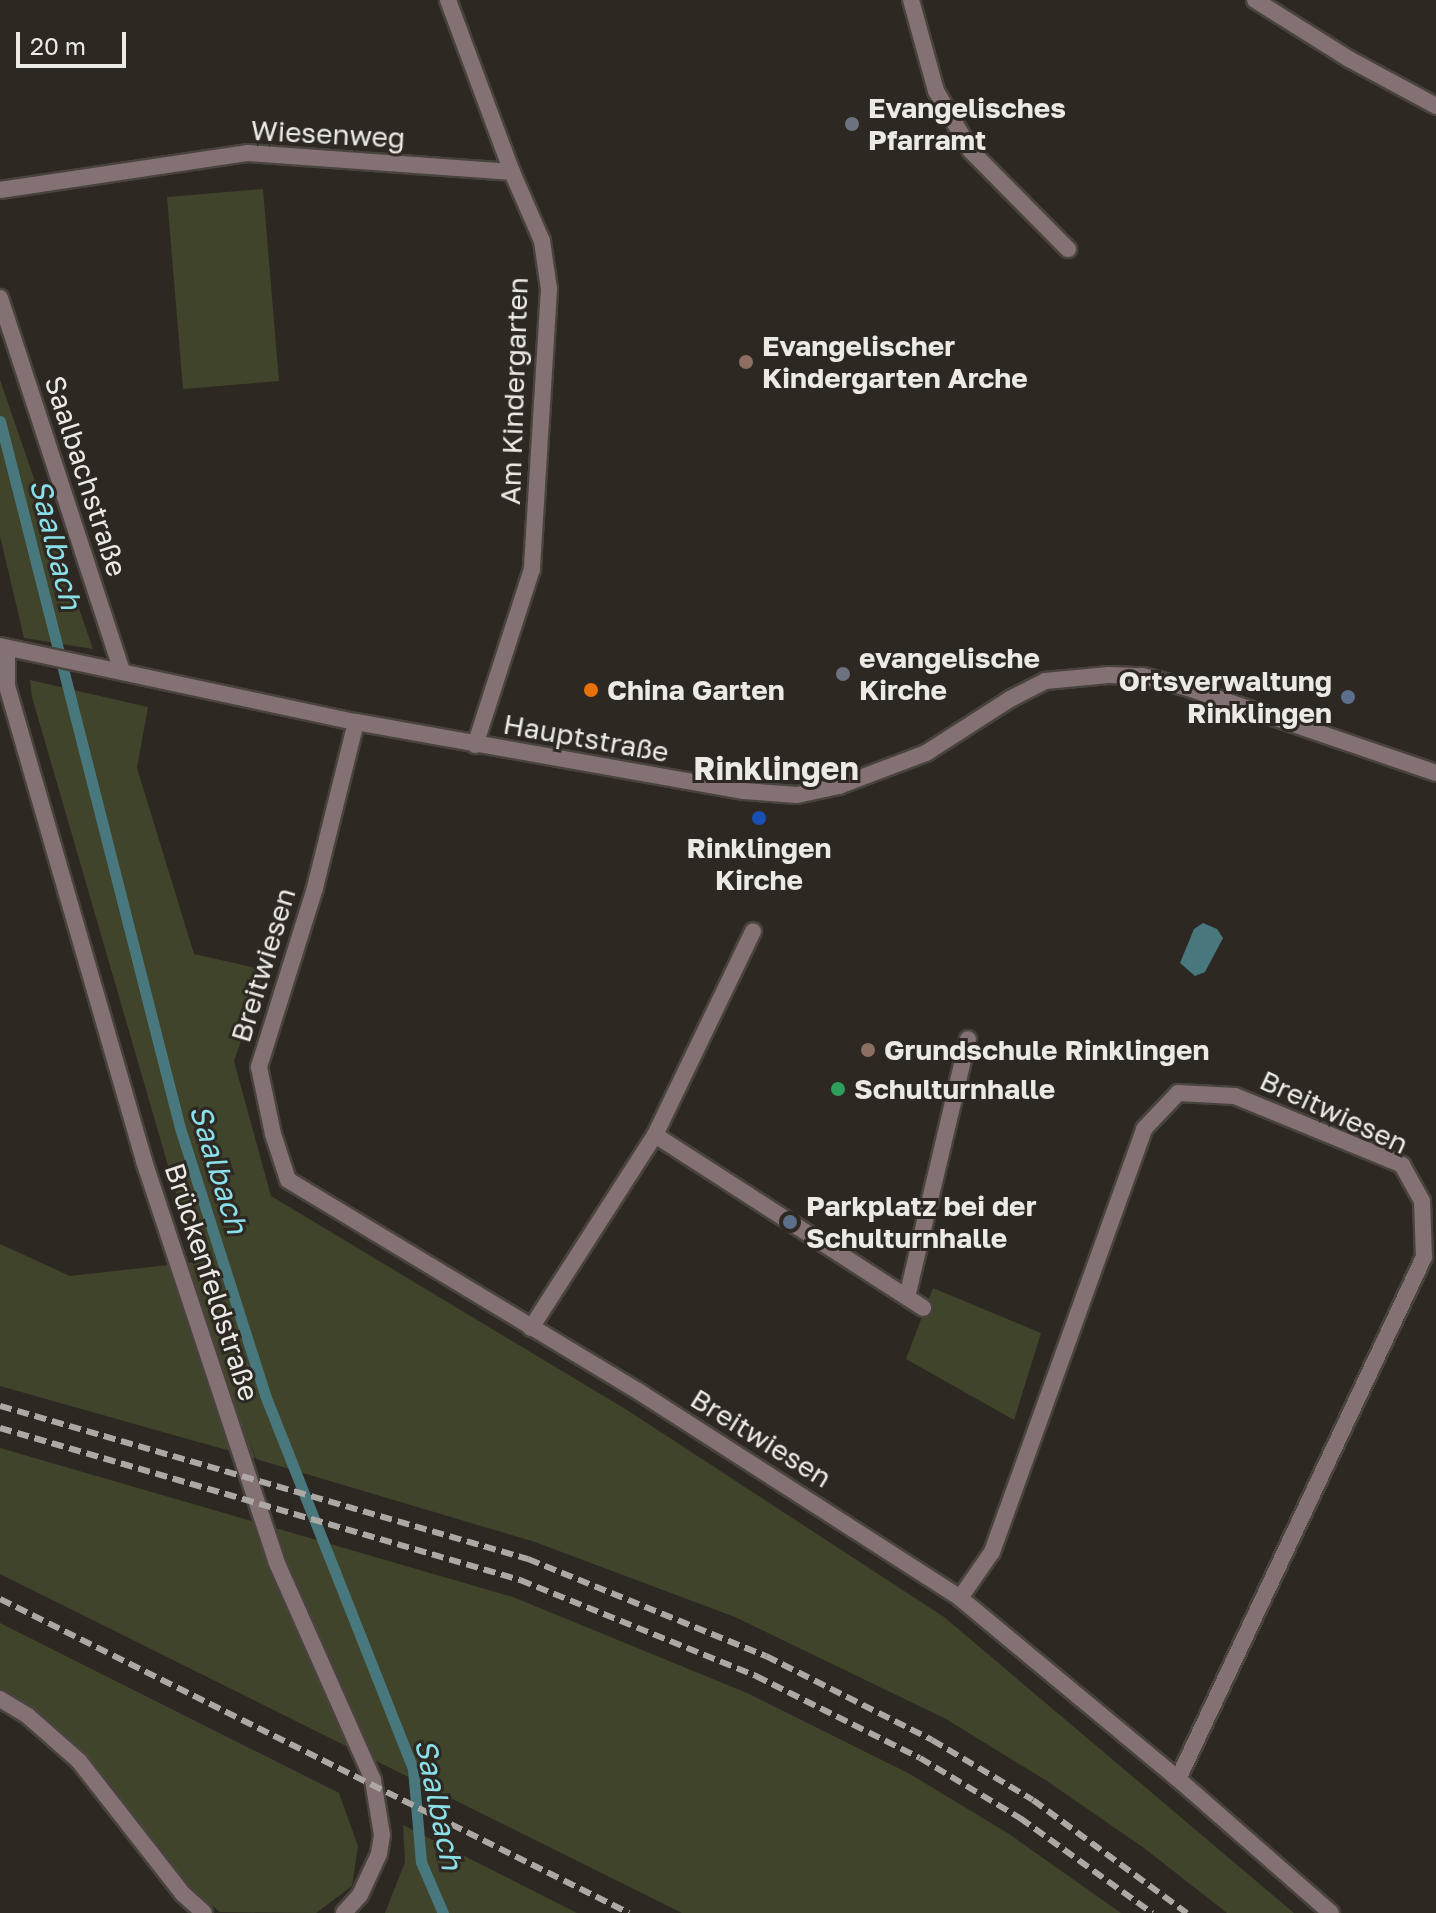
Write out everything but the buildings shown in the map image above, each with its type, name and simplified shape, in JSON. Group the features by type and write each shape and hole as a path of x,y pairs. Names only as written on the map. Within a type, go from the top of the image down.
{"street":[{"name":"Am Kindergarten","path":"448,0 512,172 542,241 549,289 532,569 475,745"},
{"path":"911,0 936,91 971,151 1068,249"},
{"path":"1255,0 1276,6 1349,59 1436,106"},
{"name":"Wiesenweg","path":"0,190 248,153 512,172"},
{"name":"Saalbachstraße","path":"0,298 115,669"},
{"name":"Hauptstraße","path":"4,647 475,745 684,782 797,795 839,786 926,753 1010,699 1045,681 1109,675 1143,676 1185,687 1436,773"},
{"name":"Brückenfeldstraße","path":"4,647 7,686 144,1161 276,1561 373,1780 382,1835 379,1854 360,1895 344,1913"},
{"name":"Breitwiesen","path":"356,722 315,888 259,1067 273,1134 288,1180 638,1391 960,1598 1178,1779 1331,1913"},
{"path":"531,1328 655,1135 753,931"},
{"path":"907,1297 968,1039"},
{"name":"Breitwiesen","path":"960,1598 992,1552 1144,1129 1178,1093 1235,1096 1402,1165 1422,1201 1424,1257 1178,1779"},
{"path":"655,1135 923,1308"},
{"path":"0,1699 28,1716 79,1761 183,1894 204,1913"}],"green space":[{"path":"263,189 279,381 183,389 167,197"},
{"path":"0,380 93,649 24,638 0,536"},
{"path":"30,680 148,707 137,768 194,954 265,970 234,1061 271,1196 627,1410 944,1617 1294,1913 1227,1913 1144,1848 1047,1781 946,1719 735,1617 535,1542 256,1459 249,1437 255,1458 0,1386 0,1244 70,1276 196,1262 32,697"},
{"path":"933,1288 1041,1333 1014,1420 906,1359"},
{"path":"0,1448 513,1597 747,1693 910,1774 1009,1834 1121,1913 682,1913 0,1574"},
{"path":"0,1623 339,1793 358,1846 352,1886 316,1913 220,1912 191,1889 159,1846 35,1711 0,1692"},
{"path":"403,1825 577,1913 385,1913 405,1862"}],"water":[{"path":"1203,923 1217,929 1223,938 1205,972 1195,976 1180,963 1194,929"}],"waterway":[{"name":"Saalbach","path":"0,421 180,1128 265,1395 413,1769 421,1862 443,1913"}],"railway":[{"path":"0,1406 528,1559 766,1656 932,1740 1033,1800 1187,1913"},
{"path":"0,1428 520,1580 756,1676 920,1758 1020,1818 1152,1913"},
{"path":"0,1599 629,1913"}],"place":[{"name":"Evangelisches Pfarramt","path":"852,124"},
{"name":"Evangelischer Kindergarten Arche","path":"746,362"},
{"name":"evangelische Kirche","path":"843,674"},
{"name":"China Garten","path":"591,690"},
{"name":"Ortsverwaltung Rinklingen","path":"1348,697"},
{"name":"Rinklingen Kirche","path":"759,818"},
{"name":"Grundschule Rinklingen","path":"868,1050"},
{"name":"Schulturnhalle","path":"838,1089"},
{"name":"Parkplatz bei der Schulturnhalle","path":"790,1222"}],"district":[{"name":"Rinklingen","path":"776,768"}]}
